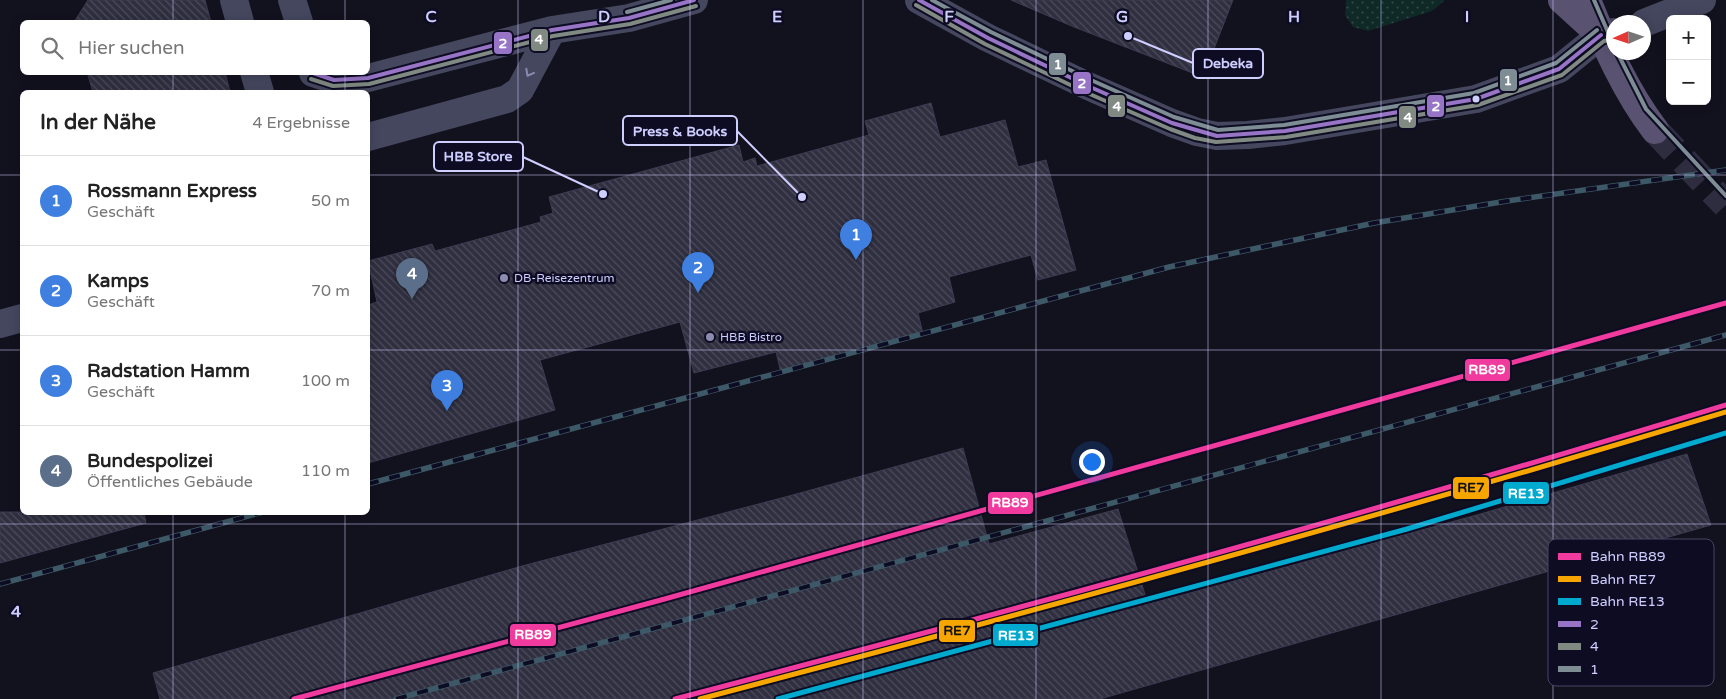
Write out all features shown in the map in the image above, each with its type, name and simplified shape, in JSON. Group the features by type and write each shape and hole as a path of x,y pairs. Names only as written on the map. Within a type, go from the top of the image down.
{"main road":[{"path":"1562,0 1606,32"},
{"path":"1587,0 1606,31"},
{"path":"1619,60 1641,112 1655,130"}],"street":[{"path":"234,0 239,20"},
{"path":"292,0 298,20"},
{"path":"318,75 334,80 368,78 627,9 694,0"},
{"path":"919,0 988,38 1172,123 1196,132 1225,136 1285,131 1476,99 1559,69 1606,34"},
{"path":"945,0 988,38"},
{"path":"1651,20 1702,0"},
{"path":"370,136 507,98 520,90 552,30"},
{"path":"255,75 259,90"},
{"path":"313,75 317,90"},
{"path":"0,324 20,319"}],"green space":[{"path":"1346,0 1445,0 1432,11 1368,31 1353,27 1345,15"}],"building":[{"path":"88,0 205,0 210,20 75,20"},
{"path":"1011,0 1233,0 1203,77 1074,27"},
{"path":"88,75 226,75 230,90 92,90"},
{"path":"931,103 940,137 1005,120 1018,167 1046,160 1076,270 1038,280 1031,255 949,277 955,302 918,313 923,334 781,373 776,352 694,373 680,322 540,360 555,410 370,462 370,304 377,302 370,270 370,260 432,244 435,251 541,222 540,217 553,213 549,197 739,145 743,162 755,158 757,166 869,135 865,121"},
{"path":"963,448 989,544 1118,509 1148,604 1477,515 1687,454 1711,525 1662,539 1548,539 1548,571 1100,699 160,699 153,673 522,566"},
{"path":"0,512 20,512 20,515 145,515 146,523 0,563"}],"tunnel":[{"path":"1655,130 1726,205"}],"railway":[{"path":"370,483 1169,267 1374,223 1507,201 1726,170"},
{"path":"396,699 1726,335"},
{"path":"0,584 252,515"}],"rail line":[{"name":"RB89","path":"294,699 661,600 1726,303"},
{"name":"RB89","path":"675,699 1202,557 1464,483 1726,405"},
{"name":"RE7","path":"700,699 1214,560 1470,488 1726,412"},
{"name":"RE13","path":"778,699 1407,529 1726,433"}],"transit line":[{"name":"1","path":"627,12 671,0"},
{"name":"2","path":"319,75 334,80 368,78 552,30 629,18 694,0"},
{"name":"2","path":"919,0 988,38 1088,86 1172,123 1217,136 1285,131 1476,99 1559,69 1601,35"},
{"name":"1","path":"932,0 991,32 1091,80 1174,117 1218,130 1284,125 1474,93 1556,63 1597,30"},
{"name":"1","path":"1594,0 1606,28"},
{"name":"4","path":"916,5 985,44 1085,92 1170,129 1195,138 1216,142 1286,137 1478,105 1562,75 1606,41"},
{"name":"4","path":"311,79 333,86 369,84 553,36 630,24 696,6"},
{"name":"1","path":"1621,60 1646,109 1726,196"}],"place":[{"name":"Debeka","path":"1128,36"},
{"name":"HBB Store","path":"603,194"},
{"name":"Press & Books","path":"802,197"},
{"name":"Rossmann Express","path":"856,260"},
{"name":"DB-Reisezentrum","path":"504,278"},
{"name":"Kamps","path":"698,293"},
{"name":"Bundespolizei","path":"412,299"},
{"name":"HBB Bistro","path":"710,337"},
{"name":"Radstation Hamm","path":"447,411"}]}
